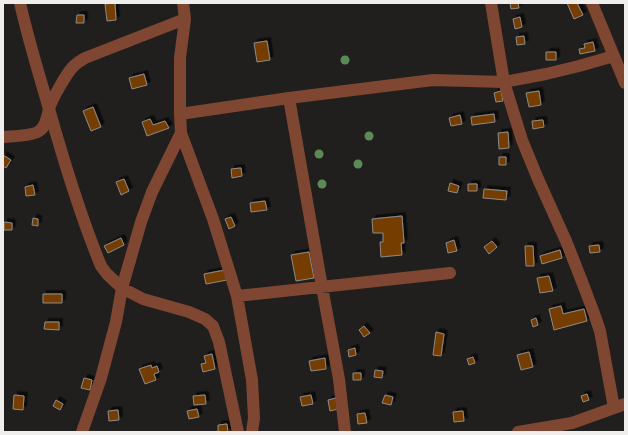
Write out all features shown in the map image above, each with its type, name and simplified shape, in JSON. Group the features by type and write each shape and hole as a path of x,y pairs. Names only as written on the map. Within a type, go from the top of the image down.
{"street":[{"path":"20,3 26,29 74,194 101,266 122,288 143,299 206,319 213,326 238,432"},
{"path":"183,3 185,19 180,58 181,134 213,219 237,296 252,380 254,418 252,432"},
{"path":"491,3 504,82 522,140 566,241 595,316 620,406 572,423 518,432"},
{"path":"592,3 625,83"},
{"path":"3,137 31,134 39,132 43,128 49,108 67,72 74,65 85,58 185,19"},
{"path":"180,114 289,98 433,80 504,82 546,74 614,56"},
{"path":"289,98 339,379 345,432"},
{"path":"82,432 101,378 116,322 122,288 137,236 152,192 181,134"},
{"path":"237,296 450,273"}],"building":[{"path":"115,3 116,20 107,21 105,4"},
{"path":"510,3 518,3 519,8 511,9"},
{"path":"567,3 577,3 583,15 574,19"},
{"path":"77,15 84,15 84,23 76,23"},
{"path":"520,17 522,27 515,29 513,19"},
{"path":"524,36 525,44 517,45 516,37"},
{"path":"267,41 270,60 257,62 254,43"},
{"path":"593,42 595,51 580,54 579,49 585,48 584,44"},
{"path":"546,52 556,52 556,60 546,60"},
{"path":"144,74 147,85 132,89 129,78"},
{"path":"501,91 503,101 496,102 494,93"},
{"path":"539,91 541,105 529,107 526,93"},
{"path":"93,107 101,127 91,131 83,111"},
{"path":"494,114 495,122 472,125 471,117"},
{"path":"460,115 462,124 451,126 449,118"},
{"path":"150,119 153,125 165,121 169,128 147,136 142,122"},
{"path":"543,120 544,127 533,129 532,121"},
{"path":"508,132 509,148 499,149 498,133"},
{"path":"3,155 11,160 6,168 3,166"},
{"path":"499,157 506,157 506,165 499,165"},
{"path":"241,168 242,176 232,178 231,169"},
{"path":"124,179 129,191 121,195 116,182"},
{"path":"450,183 459,186 457,193 448,191"},
{"path":"468,184 477,184 477,191 468,191"},
{"path":"33,185 35,195 26,196 25,187"},
{"path":"484,189 507,191 506,200 483,198"},
{"path":"265,201 267,210 251,212 250,203"},
{"path":"402,216 404,243 401,243 402,255 381,257 380,242 383,242 383,233 373,233 372,219"},
{"path":"231,217 235,226 229,229 225,219"},
{"path":"33,218 38,219 38,226 32,225"},
{"path":"4,222 12,223 12,230 4,230"},
{"path":"121,238 124,245 108,253 104,246"},
{"path":"454,240 457,251 448,253 446,243"},
{"path":"492,241 497,247 489,254 484,247"},
{"path":"599,245 600,252 590,253 589,246"},
{"path":"525,246 533,246 534,266 526,266"},
{"path":"560,250 562,258 542,264 540,256"},
{"path":"309,252 314,278 296,281 291,255"},
{"path":"225,270 227,280 206,284 204,274"},
{"path":"549,276 553,291 540,293 537,278"},
{"path":"43,294 62,294 62,303 43,303"},
{"path":"561,306 563,314 584,309 587,321 554,330 549,309"},
{"path":"536,318 538,325 533,327 531,320"},
{"path":"45,322 59,322 59,330 44,329"},
{"path":"364,326 370,333 364,337 359,330"},
{"path":"436,332 444,334 441,356 433,355"},
{"path":"355,348 356,355 349,357 348,350"},
{"path":"529,352 533,367 521,370 517,355"},
{"path":"212,354 215,369 203,372 201,364 206,363 204,356"},
{"path":"473,357 475,363 469,365 467,359"},
{"path":"325,358 326,369 311,371 309,361"},
{"path":"151,365 152,368 157,366 159,372 154,374 156,380 145,384 139,369"},
{"path":"375,370 383,371 382,378 374,377"},
{"path":"353,373 361,373 361,380 353,380"},
{"path":"84,378 92,380 90,390 81,388"},
{"path":"587,394 589,400 583,402 581,396"},
{"path":"14,395 24,396 23,410 13,409"},
{"path":"205,395 206,404 194,405 193,396"},
{"path":"311,395 313,404 302,406 300,397"},
{"path":"385,395 393,397 391,405 382,403"},
{"path":"336,398 338,409 330,411 328,400"},
{"path":"56,400 63,404 60,410 53,406"},
{"path":"197,409 199,417 189,419 187,411"},
{"path":"118,410 119,420 109,421 108,411"},
{"path":"463,411 464,421 454,422 453,412"},
{"path":"365,413 367,423 358,424 357,414"},
{"path":"227,424 228,432 218,432 218,425"}]}
